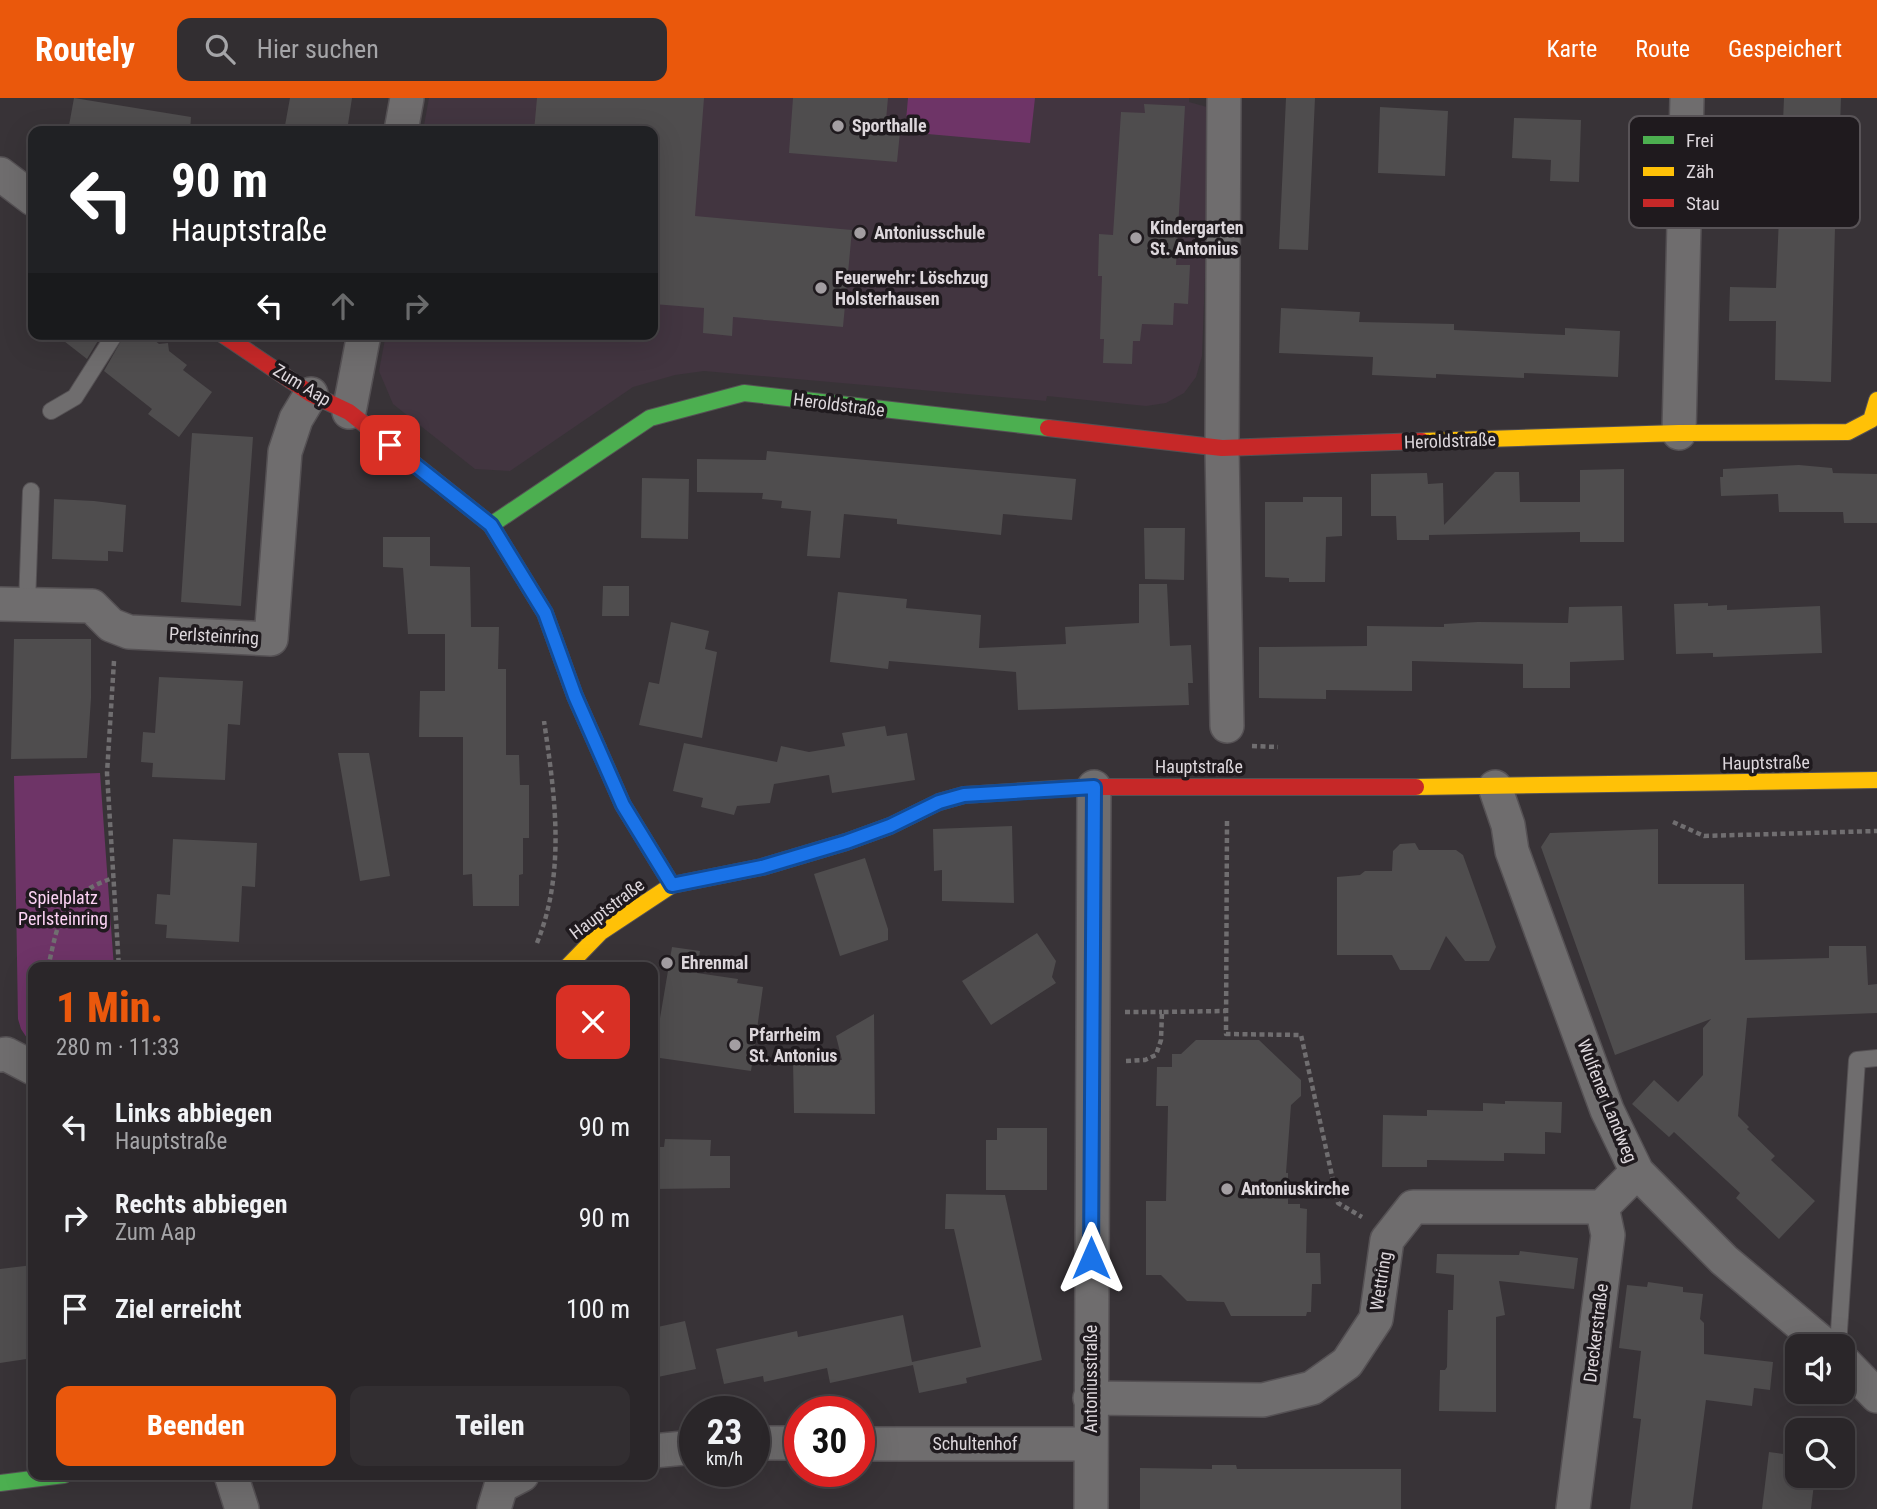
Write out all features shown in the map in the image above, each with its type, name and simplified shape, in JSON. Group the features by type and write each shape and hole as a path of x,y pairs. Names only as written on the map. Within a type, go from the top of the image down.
{"street":[{"path":"402,126 407,98"},
{"path":"1224,98 1222,448 1227,726"},
{"path":"1687,98 1687,116"},
{"path":"0,174 28,195"},
{"path":"1679,433 1684,228"},
{"name":"Zum Aap","path":"231,340 311,394 349,412 491,525 545,613 575,696 623,805 672,885"},
{"path":"349,412 363,340"},
{"name":"Heroldstraße","path":"491,525 650,418 744,393 1222,448 1679,433 1848,432 1871,420 1877,400"},
{"name":"Perlsteinring","path":"13,604 92,606 111,625 129,632 271,639 285,452 296,419 311,394"},
{"name":"Hauptstraße","path":"572,962 601,932 672,885 762,867 846,842 890,826 939,802 964,795 1094,787 1495,787 1877,780"},
{"name":"Antoniusstraße","path":"1091,1509 1094,787"},
{"name":"Wulfener Landweg","path":"1495,787 1508,825 1513,851 1598,1085 1637,1172 1724,1260 1812,1334"},
{"path":"0,1055 6,1054 28,1065"},
{"path":"1602,1207 1637,1172"},
{"name":"Wettring","path":"1090,1398 1263,1400 1312,1388 1347,1363 1376,1319 1387,1240 1413,1207 1602,1207"},
{"name":"Dreckerstraße","path":"1573,1509 1608,1236 1602,1207"},
{"path":"1855,1373 1877,1396"},
{"name":"Schultenhof","path":"875,1444 1091,1444"},
{"path":"658,1451 679,1449"},
{"path":"0,1483 28,1480"},
{"path":"233,1480 242,1509"},
{"path":"494,1509 501,1486 512,1480"}],"lane":[{"path":"51,411 75,397 112,340"},
{"path":"13,604 31,491"},
{"path":"1840,1334 1857,1060 1877,1058"}],"path":[{"path":"111,625 115,655 107,772 119,962"},
{"path":"535,947 554,889 557,858 555,790 543,714"},
{"path":"1224,785 1227,814 1226,1034 1301,1035 1338,1203"},
{"path":"1661,817 1704,836 1877,831"},
{"path":"49,962 61,914 76,895 113,878"},
{"path":"1131,1013 1226,1011"},
{"path":"1092,1062 1145,1060 1156,1055 1161,1040 1162,1012"}],"shaded area":[{"name":"Antoniusschule","path":"429,98 1189,98 1189,102 1207,107 1211,120 1202,356 1196,377 1184,393 1166,403 1146,406 1047,396 1046,401 704,371 675,375 633,387 510,471 475,469 393,404 379,371 385,340 658,340 658,126 424,126"}],"green space":[{"path":"908,98 1035,98 1030,143 905,132"},
{"name":"Spielplatz Perlsteinring","path":"100,773 114,962 28,962 28,1040 18,1019 14,776"}],"building":[{"path":"74,98 191,117 190,126 69,126"},
{"path":"290,98 352,98 348,126 285,126"},
{"path":"537,98 704,98 695,216 852,230 843,327 733,317 732,336 703,333 704,308 658,304 658,126 534,126"},
{"name":"Sporthalle","path":"793,98 888,98 885,131 900,132 897,162 789,153"},
{"path":"1286,98 1315,98 1308,250 1279,249"},
{"path":"1784,98 1841,98 1840,116 1783,116"},
{"path":"1144,104 1185,106 1176,265 1190,265 1188,304 1174,303 1173,325 1142,324 1140,341 1133,341 1132,364 1103,363 1104,339 1100,339 1102,276 1098,276 1099,234 1113,235 1121,112 1145,113"},
{"path":"1380,107 1448,111 1445,176 1378,173"},
{"path":"1514,118 1581,120 1579,182 1550,181 1551,160 1512,158"},
{"path":"1779,228 1835,228 1831,382 1775,380 1776,321 1729,321 1730,287 1776,288"},
{"path":"1281,308 1360,312 1359,322 1454,324 1454,330 1565,335 1565,328 1620,331 1618,377 1524,373 1524,378 1436,374 1436,378 1372,375 1373,357 1279,353"},
{"path":"63,340 98,340 87,359"},
{"path":"122,340 154,340 159,344 168,343 169,351 187,365 183,370 212,392 179,437 148,414 152,409 104,371"},
{"path":"192,433 253,437 241,606 181,602"},
{"path":"767,451 1076,479 1072,520 1003,514 1001,535 897,524 897,519 844,514 840,558 807,556 811,511 781,508 782,501 762,499 763,493 697,492 697,459 766,460"},
{"path":"1799,465 1832,468 1833,473 1877,474 1877,523 1844,523 1843,512 1779,512 1778,494 1721,496 1720,477 1723,477 1723,469"},
{"path":"1624,469 1624,542 1580,542 1580,532 1429,535 1429,540 1397,540 1396,516 1371,516 1371,474 1427,473 1428,484 1443,483 1444,525 1495,472 1519,472 1520,502 1580,502 1580,470"},
{"path":"642,478 689,479 688,539 641,538"},
{"path":"1303,497 1342,497 1342,536 1326,537 1325,582 1289,582 1289,578 1265,577 1265,502 1303,502"},
{"path":"54,499 126,505 123,552 108,551 108,561 52,559"},
{"path":"1144,528 1185,528 1184,580 1145,579"},
{"path":"383,537 430,537 430,566 470,567 471,627 499,627 498,669 506,669 506,755 519,755 520,785 529,785 529,838 523,838 523,874 519,875 519,906 473,906 472,874 463,875 463,737 419,737 420,691 445,691 445,634 408,634 403,568 383,567"},
{"path":"1139,584 1167,584 1170,646 1191,645 1193,683 1188,683 1189,705 1018,710 1016,672 889,661 888,669 830,662 838,592 907,599 906,608 981,615 979,648 1066,644 1065,627 1139,623"},
{"path":"603,586 629,586 629,616 602,616"},
{"path":"1708,603 1708,606 1727,605 1727,610 1820,606 1822,653 1713,657 1713,653 1676,654 1674,604"},
{"path":"1622,606 1624,660 1570,662 1570,688 1523,688 1523,664 1412,661 1412,691 1326,690 1326,699 1259,698 1259,647 1367,646 1367,626 1444,627 1444,624 1478,622 1568,623 1569,607"},
{"path":"671,622 709,631 705,649 717,652 702,738 639,725 649,682 659,684"},
{"path":"14,639 91,639 87,758 11,759"},
{"path":"159,677 243,681 240,725 228,724 225,780 152,777 153,763 141,762 143,732 155,733"},
{"path":"885,726 887,736 907,733 915,780 832,793 829,775 774,784 770,803 737,806 734,815 701,807 703,798 673,791 684,743 777,762 781,746 809,752 845,746 842,733"},
{"path":"338,753 369,753 390,876 360,881"},
{"path":"1012,826 1014,903 942,901 942,870 934,871 933,829"},
{"path":"1658,829 1658,884 1744,884 1745,960 1829,958 1829,946 1866,946 1868,985 1877,984 1877,1013 1747,1018 1738,1116 1749,1127 1747,1129 1775,1156 1771,1160 1815,1201 1779,1239 1736,1198 1740,1193 1674,1132 1669,1137 1632,1104 1654,1080 1678,1102 1703,1075 1703,1028 1711,1019 1615,1055 1541,847 1550,833"},
{"path":"173,839 257,843 255,887 242,886 239,942 166,938 167,925 155,924 157,894 170,895"},
{"path":"1415,843 1419,850 1456,850 1463,855 1496,947 1489,961 1465,961 1446,936 1430,970 1400,970 1392,955 1337,955 1337,877 1360,875 1365,871 1392,871 1393,851 1400,844"},
{"path":"865,858 888,929 888,940 840,956 814,874"},
{"path":"1037,933 1056,961 1052,977 1056,983 991,1025 962,981"},
{"path":"672,947 700,951 697,973 738,979 737,983 763,987 751,1071 658,1058 658,1030"},
{"path":"874,1014 875,1114 794,1113 793,1060 842,1060 836,1036"},
{"name":"Antoniuskirche","path":"1196,1040 1259,1040 1301,1080 1301,1096 1291,1105 1286,1173 1288,1204 1300,1204 1300,1208 1307,1209 1306,1253 1320,1253 1321,1284 1312,1284 1311,1312 1307,1312 1306,1316 1231,1316 1224,1302 1187,1301 1161,1275 1146,1275 1146,1201 1166,1201 1168,1106 1156,1106 1157,1067 1172,1067 1172,1054 1181,1054"},
{"path":"1505,1101 1562,1102 1561,1133 1545,1132 1545,1154 1504,1153 1504,1161 1427,1160 1427,1167 1382,1167 1383,1115 1427,1116 1427,1110 1483,1111 1483,1103 1505,1104"},
{"path":"997,1128 1047,1128 1047,1190 986,1190 986,1140 997,1140"},
{"path":"665,1139 711,1140 710,1156 730,1156 730,1188 658,1189 658,1147 664,1147"},
{"path":"946,1194 1005,1195 1042,1360 966,1378 967,1383 919,1393 913,1365 830,1383 827,1368 764,1382 763,1376 724,1384 716,1349 797,1331 798,1337 903,1315 912,1362 981,1347 954,1229 945,1229"},
{"path":"1520,1251 1578,1258 1574,1289 1499,1281 1505,1315 1496,1317 1496,1412 1439,1411 1440,1370 1447,1367 1448,1310 1453,1310 1454,1275 1436,1273 1437,1254 1519,1255"},
{"path":"28,1266 28,1359 0,1363 0,1269"},
{"path":"1648,1282 1683,1287 1683,1292 1703,1294 1700,1319 1704,1323 1704,1354 1773,1362 1770,1390 1754,1388 1752,1406 1706,1400 1692,1509 1630,1509 1641,1419 1633,1418 1641,1351 1619,1348 1627,1285 1647,1287"},
{"path":"685,1321 696,1369 658,1377 658,1327"},
{"path":"1769,1452 1785,1454 1785,1488 1813,1488 1811,1509 1762,1509"},
{"path":"1212,1465 1236,1465 1237,1469 1401,1469 1401,1509 1140,1509 1140,1468 1212,1469"}],"traffic: fast":[{"path":"491,525 650,418 744,393 1048,428"},
{"path":"598,748 623,805 672,885"},
{"path":"0,1483 28,1480"}],"traffic: slow":[{"path":"1422,441 1679,433 1848,432 1871,420 1877,400"},
{"path":"1416,787 1877,780"},
{"path":"572,962 601,932 672,885 762,867 846,842 890,826 939,802 964,795 1054,789"}],"traffic: jam":[{"path":"231,340 311,394 349,412 491,525 545,613 575,696 598,748"},
{"path":"1048,428 1222,448 1422,441"},
{"path":"1054,789 1416,787"}],"place":[{"name":"Sporthalle","path":"838,126"},
{"name":"Antoniusschule","path":"860,233"},
{"name":"Kindergarten St. Antonius","path":"1136,238"},
{"name":"Feuerwehr: Löschzug Holsterhausen","path":"821,288"},
{"name":"Ehrenmal","path":"667,963"},
{"name":"Pfarrheim St. Antonius","path":"735,1045"},
{"name":"Antoniuskirche","path":"1227,1189"}],"route":[{"path":"390,445 491,525 545,613 575,696 623,805 672,885 762,867 846,842 890,826 939,802 964,795 1094,787 1091,1258"}]}
